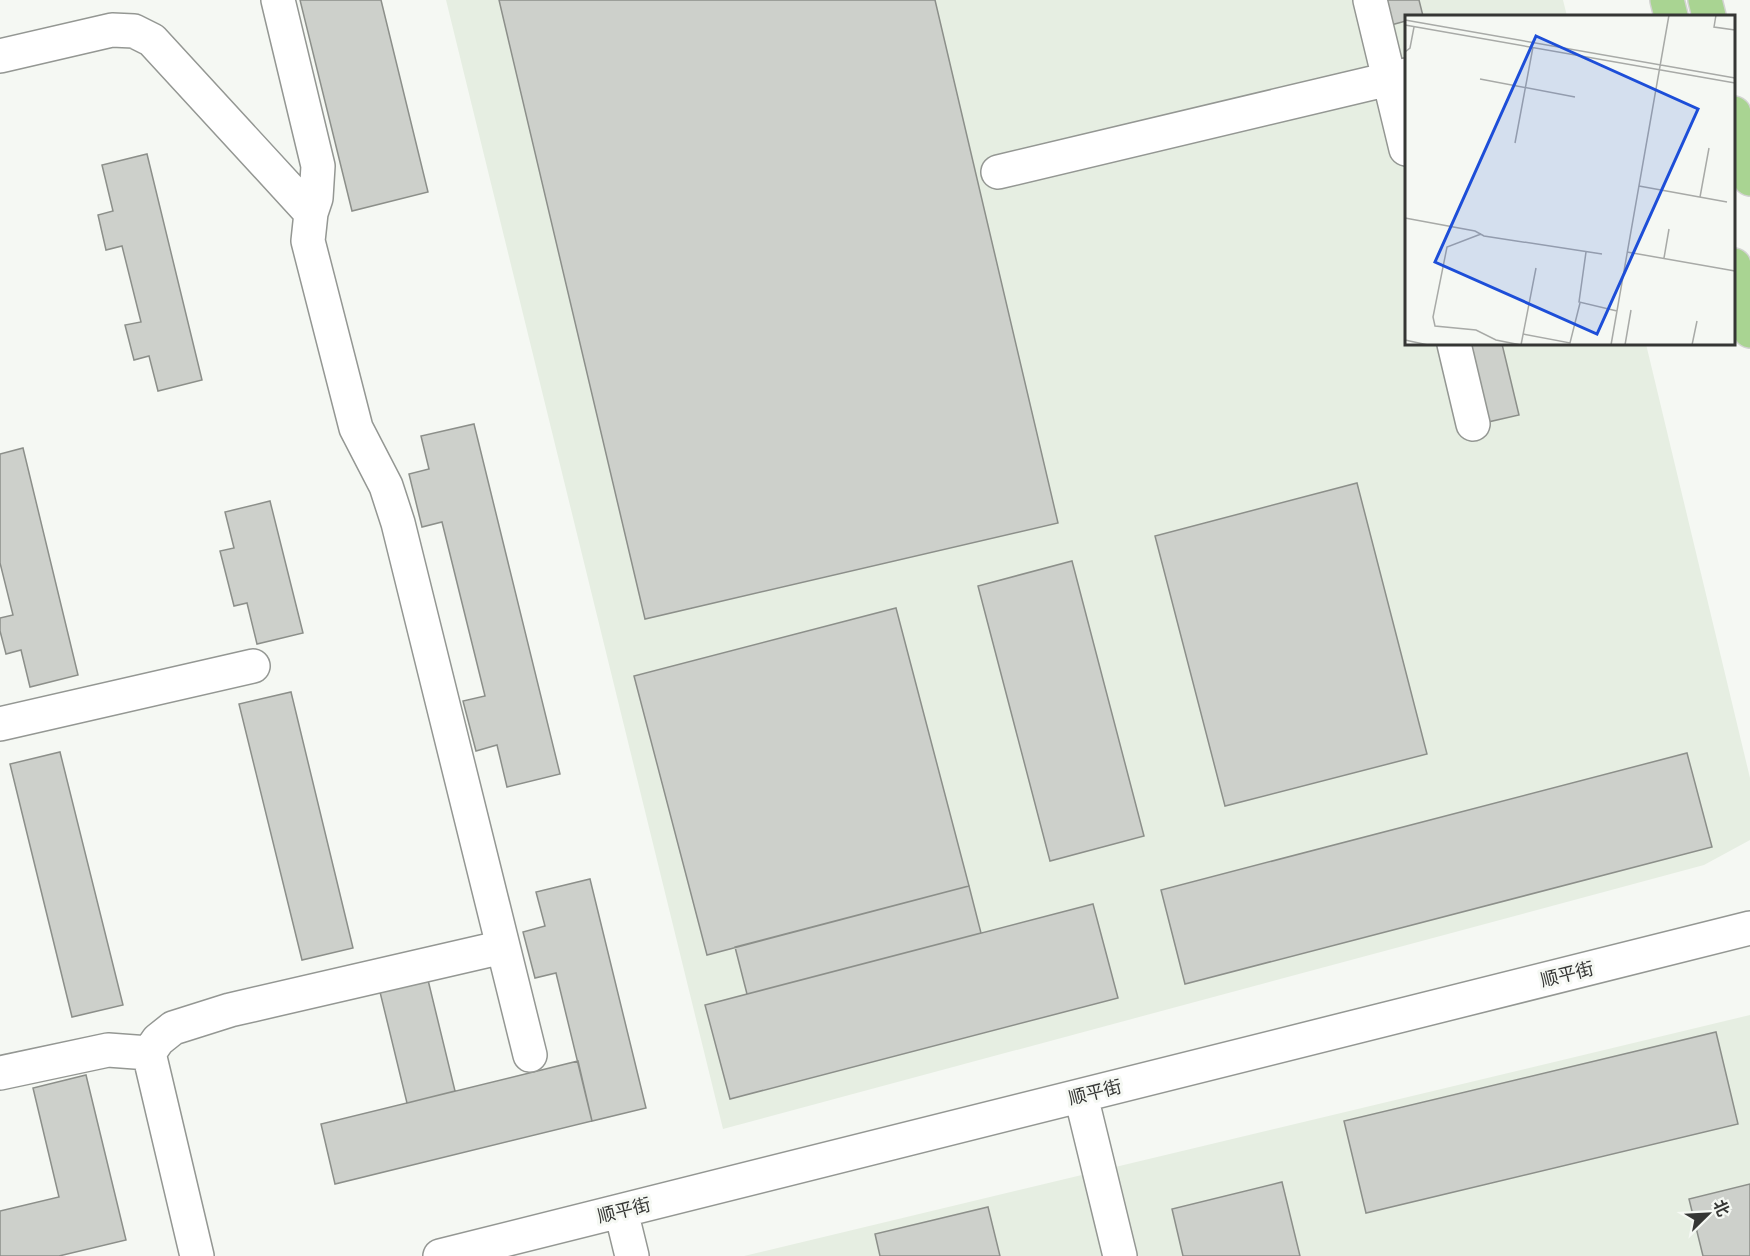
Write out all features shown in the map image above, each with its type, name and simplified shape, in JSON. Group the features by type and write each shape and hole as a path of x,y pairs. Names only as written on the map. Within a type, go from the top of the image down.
{"main road":[{"path":"1705,0 1709,15"},
{"path":"1735,117 1750,179"},
{"path":"1735,269 1750,331"}],"street":[{"path":"278,0 318,166 308,241 356,428 386,486 398,523 530,1055"},
{"path":"1370,0 1398,77 1405,133"},
{"path":"0,56 112,30 134,31 153,40 310,213"},
{"path":"998,171 1398,77"},
{"path":"1454,345 1473,424"},
{"path":"0,724 253,666"},
{"name":"顺平街","path":"440,1256 1750,928"},
{"path":"197,1256 149,1053 158,1040 173,1028 230,1010 503,947"},
{"path":"0,1073 108,1050 149,1053"},
{"path":"1081,1096 1120,1256"},
{"path":"621,1211 632,1256"}],"shaded area":[{"path":"446,0 1563,0 1567,15 1405,15 1405,345 1646,345 1750,778 1750,840 1704,865 723,1129"},
{"path":"1750,1015 1750,1256 744,1256"}],"building":[{"path":"300,0 381,0 428,192 352,211"},
{"path":"499,0 935,0 1058,523 645,619"},
{"path":"1386,0 1419,0 1423,15 1405,15 1405,21 1391,25"},
{"path":"147,154 202,380 158,391 149,356 134,360 125,325 141,322 122,246 106,250 98,215 113,211 102,165"},
{"path":"1470,345 1502,345 1519,415 1488,422"},
{"path":"474,424 560,774 507,787 497,745 476,751 463,701 485,696 442,522 422,527 409,474 429,469 421,436"},
{"path":"23,448 78,675 30,687 21,650 6,654 0,631 0,618 13,615 0,563 0,454"},
{"path":"1357,483 1427,754 1225,806 1155,536"},
{"path":"270,501 303,633 257,644 247,603 234,606 220,551 234,548 225,512"},
{"path":"1072,561 1144,836 1050,861 978,586"},
{"path":"896,608 969,886 707,955 634,676"},
{"path":"291,692 353,948 302,960 239,704"},
{"path":"60,752 123,1005 72,1017 10,764"},
{"path":"1687,753 1712,847 1185,984 1161,890"},
{"path":"590,879 646,1108 592,1121 556,973 535,978 523,932 545,926 536,892"},
{"path":"969,886 981,933 747,994 735,947"},
{"path":"1093,904 1118,998 730,1099 705,1005"},
{"path":"428,980 455,1091 407,1103 380,992"},
{"path":"1716,1032 1738,1124 1366,1213 1344,1121"},
{"path":"578,1061 592,1121 335,1184 321,1124"},
{"path":"86,1075 126,1240 59,1256 0,1256 0,1211 59,1197 33,1088"},
{"path":"1282,1182 1300,1256 1183,1256 1172,1209"},
{"path":"1750,1184 1750,1256 1703,1256 1689,1199"},
{"path":"988,1207 1000,1256 880,1256 875,1234"}]}
